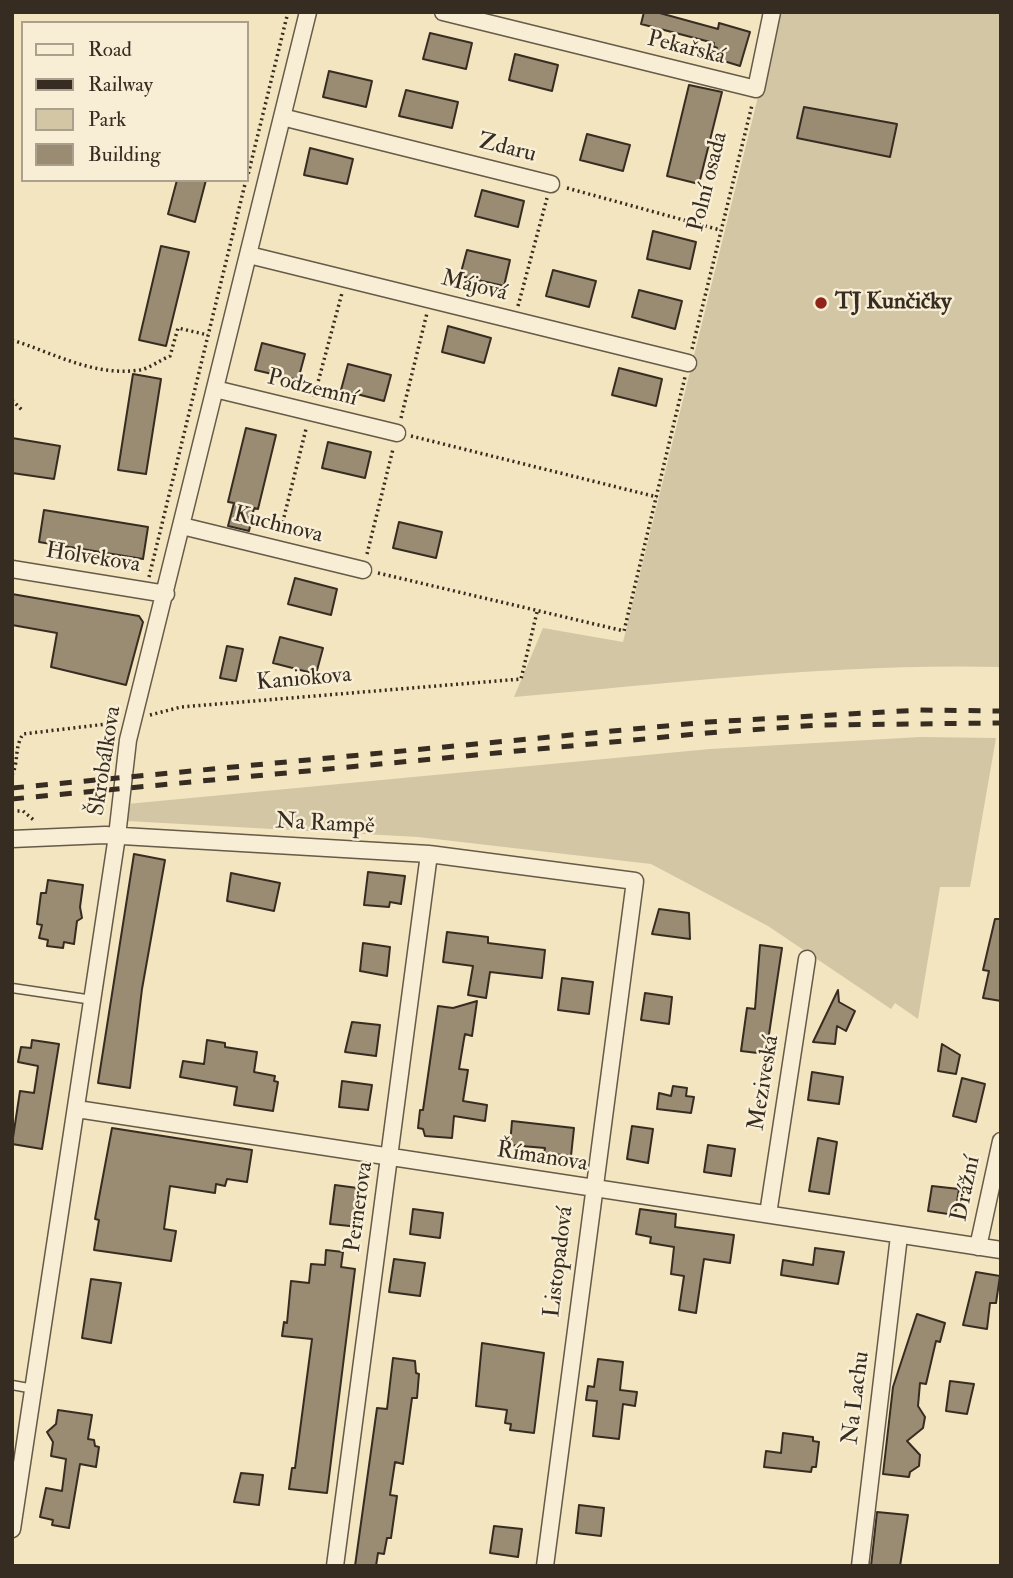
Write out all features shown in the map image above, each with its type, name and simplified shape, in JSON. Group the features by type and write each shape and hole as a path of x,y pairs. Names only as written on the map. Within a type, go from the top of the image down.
{"street":[{"name":"Škrobálkova","path":"12,1530 77,1109 133,718 166,594 308,12"},
{"name":"Pekařská","path":"443,12 756,89"},
{"path":"756,89 772,12"},
{"name":"Zdaru","path":"282,117 551,184"},
{"name":"Májová","path":"248,255 688,363"},
{"name":"Podzemní","path":"215,388 397,433"},
{"name":"Kuchnova","path":"182,526 363,570"},
{"name":"Holvekova","path":"12,569 166,594"},
{"name":"Na Rampě","path":"12,839 54,835 117,836 429,854 635,881"},
{"name":"Pernerova","path":"335,1566 429,854"},
{"name":"Listopadová","path":"545,1566 635,881"},
{"name":"Meziveská","path":"768,1214 807,959"},
{"name":"Římanova","path":"77,1109 1001,1250"},
{"name":"Drážní","path":"978,1247 1001,1141"},
{"name":"Na Lachu","path":"860,1566 899,1236"}],"lane":[{"path":"12,988 93,1000"},
{"path":"12,1385 34,1389"}],"path":[{"path":"248,175 288,12"},
{"name":"Polní osada","path":"537,612 624,631 756,89"},
{"path":"514,321 551,184"},
{"name":"Zdaru","path":"551,184 720,230"},
{"path":"12,340 59,359 112,371 142,370 170,356 178,328 228,339"},
{"path":"12,400 23,411"},
{"path":"397,433 657,497"},
{"path":"363,570 537,612"},
{"name":"Kaniokova","path":"12,775 16,768 15,747 23,734 99,727 181,707 521,680 537,612"}],"green space":[{"path":"779,12 1001,12 1001,667 818,671 514,697 543,628 623,642"},
{"path":"920,737 996,738 970,887 940,887 918,1019 895,1003 891,1009 768,926 651,864 418,837 127,821 127,804 710,749"}],"building":[{"path":"644,12 656,12 718,29 719,23 750,32 740,66 714,58 717,48 713,46 714,43 641,24"},
{"path":"430,33 472,43 466,69 423,59"},
{"path":"515,54 558,65 552,91 509,80"},
{"path":"329,71 372,81 366,107 323,97"},
{"path":"689,85 722,92 699,184 667,176"},
{"path":"406,90 458,102 452,128 399,116"},
{"path":"804,107 897,124 890,157 797,138"},
{"path":"587,134 630,145 623,171 580,160"},
{"path":"310,148 353,159 347,184 304,175"},
{"path":"176,182 205,182 195,222 168,214"},
{"path":"482,190 524,201 518,227 475,216"},
{"path":"653,231 696,242 690,269 647,259"},
{"path":"161,246 189,252 166,346 139,340"},
{"path":"467,250 510,260 504,286 460,276"},
{"path":"553,270 596,281 589,307 546,296"},
{"path":"639,290 682,301 675,329 632,317"},
{"path":"448,326 491,338 484,363 442,352"},
{"path":"262,343 305,354 298,380 255,370"},
{"path":"348,364 391,375 384,401 341,390"},
{"path":"619,368 662,379 656,406 612,395"},
{"path":"133,374 161,379 146,474 118,470"},
{"path":"246,428 276,435 258,509 254,508 249,531 228,526 234,503 228,502"},
{"path":"12,438 60,446 54,479 12,473"},
{"path":"328,442 371,452 365,478 322,468"},
{"path":"44,510 148,527 143,559 39,542"},
{"path":"399,522 442,532 436,558 393,548"},
{"path":"295,578 337,589 331,615 288,604"},
{"path":"12,594 139,616 143,622 126,685 51,667 57,633 12,625"},
{"path":"280,637 323,648 316,674 273,663"},
{"path":"227,646 243,649 236,681 220,678"},
{"path":"134,854 165,860 142,989 130,1088 98,1083"},
{"path":"368,872 405,876 401,904 390,902 389,907 364,905"},
{"path":"231,873 280,883 274,911 227,901"},
{"path":"48,880 83,885 80,907 82,918 77,921 74,944 64,942 63,948 47,946 48,940 39,938 42,925 37,924 41,893 46,893"},
{"path":"659,909 689,913 690,939 652,934"},
{"path":"995,919 1001,919 1001,1001 983,998 989,971 983,970"},
{"path":"447,932 488,937 488,943 545,950 542,978 490,972 486,998 468,995 473,966 443,962"},
{"path":"363,943 390,947 387,976 360,971"},
{"path":"760,945 782,948 766,1054 741,1051 747,1008 755,1009"},
{"path":"562,978 593,982 589,1014 558,1010"},
{"path":"838,990 839,1002 855,1011 846,1031 837,1026 835,1044 813,1042"},
{"path":"645,993 672,997 669,1024 641,1020"},
{"path":"477,1001 472,1036 465,1034 459,1069 468,1070 463,1101 487,1105 485,1121 454,1116 452,1138 425,1136 423,1129 418,1128 438,1006 453,1008"},
{"path":"352,1022 380,1025 376,1056 345,1052"},
{"path":"32,1040 59,1044 42,1149 12,1144 20,1091 34,1093 38,1066 18,1062 21,1047 31,1048"},
{"path":"207,1040 225,1043 225,1047 257,1052 254,1072 275,1076 274,1081 278,1082 273,1111 234,1105 237,1087 180,1077 183,1061 204,1064"},
{"path":"942,1044 960,1055 956,1074 938,1071"},
{"path":"812,1072 843,1077 839,1104 808,1100"},
{"path":"962,1078 985,1084 976,1122 953,1116"},
{"path":"342,1081 372,1085 368,1110 339,1107"},
{"path":"673,1086 687,1088 686,1096 694,1097 691,1113 657,1109 659,1093 671,1096"},
{"path":"512,1121 574,1128 571,1156 544,1153 545,1148 510,1145"},
{"path":"632,1126 653,1129 648,1163 627,1159"},
{"path":"112,1128 252,1150 247,1182 227,1179 225,1186 216,1184 215,1193 170,1186 164,1229 176,1231 171,1261 94,1250 99,1220 95,1219"},
{"path":"818,1138 837,1142 829,1194 809,1191"},
{"path":"708,1145 735,1149 731,1176 704,1172"},
{"path":"335,1185 365,1189 360,1227 330,1224"},
{"path":"932,1186 959,1189 955,1215 928,1211"},
{"path":"413,1209 443,1213 440,1238 410,1234"},
{"path":"640,1209 676,1214 675,1227 734,1235 730,1263 704,1259 696,1313 679,1310 684,1276 671,1274 674,1247 650,1243 651,1237 636,1234"},
{"path":"815,1248 844,1252 838,1284 781,1275 783,1260 813,1265"},
{"path":"326,1250 343,1252 341,1267 355,1269 327,1493 289,1489 292,1468 295,1468 312,1339 282,1336 284,1322 287,1323 291,1281 309,1283 311,1264 325,1265"},
{"path":"394,1259 425,1263 420,1296 389,1292"},
{"path":"976,1272 1000,1276 996,1303 990,1303 987,1329 963,1325"},
{"path":"91,1279 121,1283 111,1343 82,1338"},
{"path":"917,1314 945,1323 940,1342 936,1341 926,1384 920,1383 918,1406 925,1417 923,1428 907,1441 920,1455 919,1466 910,1472 909,1477 883,1474 893,1387"},
{"path":"482,1343 544,1353 534,1433 510,1430 511,1424 505,1423 507,1410 476,1406"},
{"path":"393,1358 415,1361 416,1373 419,1374 417,1398 412,1398 403,1464 395,1462 390,1495 397,1496 391,1538 387,1538 384,1554 378,1553 376,1566 355,1566 377,1408 387,1409"},
{"path":"598,1359 623,1362 620,1390 637,1392 635,1406 623,1404 619,1439 593,1436 597,1401 586,1400 588,1386 594,1387"},
{"path":"950,1381 974,1384 967,1414 946,1411"},
{"path":"58,1410 92,1415 88,1439 94,1440 95,1446 99,1447 96,1467 80,1464 69,1528 52,1525 53,1520 40,1517 46,1488 62,1491 66,1459 51,1456 53,1442 47,1432 56,1424"},
{"path":"783,1433 813,1437 813,1441 819,1442 816,1467 812,1467 811,1472 764,1467 766,1451 781,1453"},
{"path":"241,1473 263,1475 259,1505 234,1502"},
{"path":"579,1505 604,1508 601,1536 576,1533"},
{"path":"877,1512 908,1515 900,1566 871,1566"},
{"path":"494,1526 522,1529 518,1557 490,1553"}],"railway":[{"path":"12,788 708,722 920,710 1001,711"},
{"path":"12,799 707,733 819,725 1001,723"}],"place":[{"name":"TJ Kunčičky","path":"821,303"}]}
